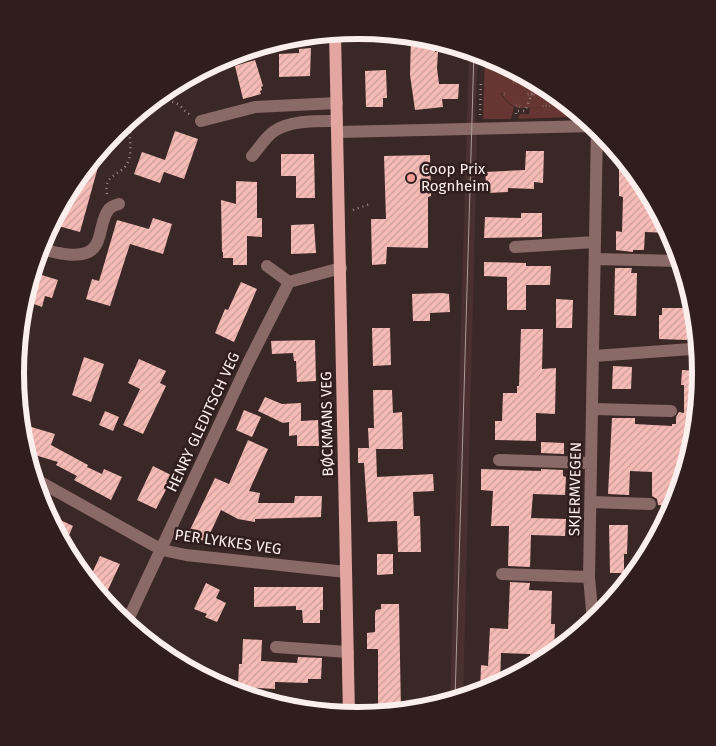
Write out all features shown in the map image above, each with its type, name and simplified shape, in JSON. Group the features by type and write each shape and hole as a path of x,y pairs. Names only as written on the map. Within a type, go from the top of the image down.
{"main road":[{"name":"BØCKMANS VEG","path":"335,39 349,707"}],"street":[{"path":"201,121 255,107 337,103"},
{"path":"252,156 272,133 296,123 337,127 476,129"},
{"name":"SKJERMVEGEN","path":"476,129 584,127"},
{"name":"SKJERMVEGEN","path":"592,611 589,577 594,356 596,139"},
{"path":"47,250 72,254 86,253 96,246 104,218 114,206"},
{"path":"515,246 595,242"},
{"path":"595,259 673,261"},
{"path":"267,266 289,282 341,268"},
{"name":"HENRY GLEDITSCH VEG","path":"130,616 248,363 289,282"},
{"path":"594,356 691,349"},
{"path":"593,409 671,411"},
{"path":"500,460 592,464"},
{"name":"PER LYKKES VEG","path":"42,483 162,550 186,555 346,572"},
{"path":"590,502 650,504"},
{"path":"502,574 589,577"},
{"path":"276,647 348,652"}],"path":[{"path":"476,129 481,80"},
{"path":"514,120 516,112 525,111 535,90"},
{"path":"165,101 179,104 189,114 201,121"},
{"path":"114,206 106,188 109,178 128,162 131,148 131,129"},
{"path":"350,212 370,204"}],"shaded area":[{"path":"469,57 478,61 475,121 477,142 463,691 450,694"}],"green space":[{"path":"485,64 507,73 501,94 514,107 511,119 483,119"},
{"path":"506,73 544,95 560,107 519,108 512,105 503,96 500,84"},
{"path":"560,107 572,117 519,119 520,114 529,114 530,108"}],"building":[{"path":"411,43 435,48 435,52 438,52 439,84 459,84 458,99 442,99 443,107 415,110 410,75"},
{"path":"311,48 310,76 279,77 279,54 299,53 299,49"},
{"path":"255,60 263,86 260,91 261,94 243,99 235,66"},
{"path":"386,70 387,98 383,98 383,107 366,107 365,71"},
{"path":"175,131 198,139 184,179 164,172 160,183 134,174 142,152 165,160"},
{"path":"526,151 544,151 543,183 534,182 534,189 508,188 508,192 487,193 485,172 525,170"},
{"path":"281,154 314,154 315,198 296,198 296,176 281,176"},
{"path":"430,155 431,196 428,197 428,248 387,247 386,264 372,265 371,219 386,219 384,156"},
{"path":"619,165 636,187 661,233 645,232 644,250 633,250 633,252 616,250 616,231 622,232 623,197 619,196"},
{"path":"96,166 98,167 80,232 58,226 80,187"},
{"path":"236,181 257,182 257,218 262,218 262,237 247,236 247,265 233,265 233,258 223,258 222,252 221,200 236,204"},
{"path":"521,213 542,213 542,237 484,238 485,217 521,218"},
{"path":"153,218 172,224 163,254 130,244 110,306 86,299 92,279 99,281 117,220 149,229"},
{"path":"314,224 316,253 291,254 291,225"},
{"path":"484,262 526,263 526,266 551,266 550,285 526,285 526,310 507,310 507,277 484,276"},
{"path":"615,268 632,268 631,273 637,273 636,316 614,315"},
{"path":"39,274 58,280 52,298 45,296 42,307 34,304 28,325"},
{"path":"241,282 257,289 234,342 215,333 225,309 228,310"},
{"path":"412,294 449,294 450,312 430,313 430,321 413,321"},
{"path":"556,299 573,300 572,328 556,328"},
{"path":"662,308 686,308 687,340 659,339 659,315 662,315"},
{"path":"372,328 390,328 391,365 373,366"},
{"path":"521,329 543,329 542,369 556,368 555,414 536,413 536,441 495,440 495,421 502,421 503,393 517,393 517,386 519,386"},
{"path":"315,340 316,381 297,382 296,361 294,361 293,353 272,354 271,341"},
{"path":"84,357 104,364 91,402 72,395"},
{"path":"139,359 166,371 160,383 166,386 143,434 123,425 140,389 128,383"},
{"path":"613,366 632,367 631,389 612,389"},
{"path":"682,370 692,371 692,395 686,438 675,480 665,505 658,505 657,499 652,496 652,472 630,471 629,495 608,494 612,418 635,418 635,424 672,426 672,424 676,424 676,417 679,412 684,413 684,385 681,385"},
{"path":"373,390 392,390 393,413 402,412 403,449 376,449 377,477 433,474 434,491 413,492 414,516 420,516 421,552 398,552 397,521 368,522 364,463 358,463 358,448 369,448 368,428 374,428"},
{"path":"265,397 282,404 301,403 301,421 318,420 319,446 297,446 297,435 289,436 289,422 283,423 258,411"},
{"path":"244,410 261,417 252,437 236,430"},
{"path":"105,411 119,417 113,431 99,425"},
{"path":"28,426 55,434 51,445 88,465 87,467 102,474 104,469 122,477 111,500 74,480 77,476 56,465 58,462 34,455"},
{"path":"248,440 268,449 249,491 260,493 258,503 294,503 295,496 322,496 321,517 255,519 255,522 238,519 221,510 206,542 188,534 215,478 229,484"},
{"path":"541,442 564,443 564,454 541,453"},
{"path":"153,466 173,476 156,509 137,500"},
{"path":"481,469 563,470 563,476 566,477 565,495 533,494 531,518 566,519 565,536 531,535 530,567 508,566 509,526 491,526 493,491 481,490"},
{"path":"57,518 73,526 68,538"},
{"path":"609,525 628,525 627,554 624,554 624,573 610,573"},
{"path":"377,554 393,554 393,574 377,575"},
{"path":"100,556 120,564 107,593 92,574"},
{"path":"510,582 530,583 529,590 552,591 551,624 555,624 554,643 530,659 530,654 501,653 500,676 480,684 481,665 488,666 490,628 508,629"},
{"path":"206,583 220,590 216,598 226,603 217,622 205,617 207,614 194,609"},
{"path":"254,587 323,587 323,610 320,610 320,623 303,623 302,610 296,610 296,606 254,607"},
{"path":"381,604 399,604 401,704 378,707 378,649 367,649 367,633 375,632 375,613 376,610 381,609"},
{"path":"243,639 262,640 261,661 297,663 298,657 322,658 321,679 308,679 308,683 275,682 275,689 244,687 238,685 239,664 242,664"}],"tram line":[{"path":"455,693 474,59"}],"place":[{"name":"Coop Prix Rognheim","path":"411,178"}]}
